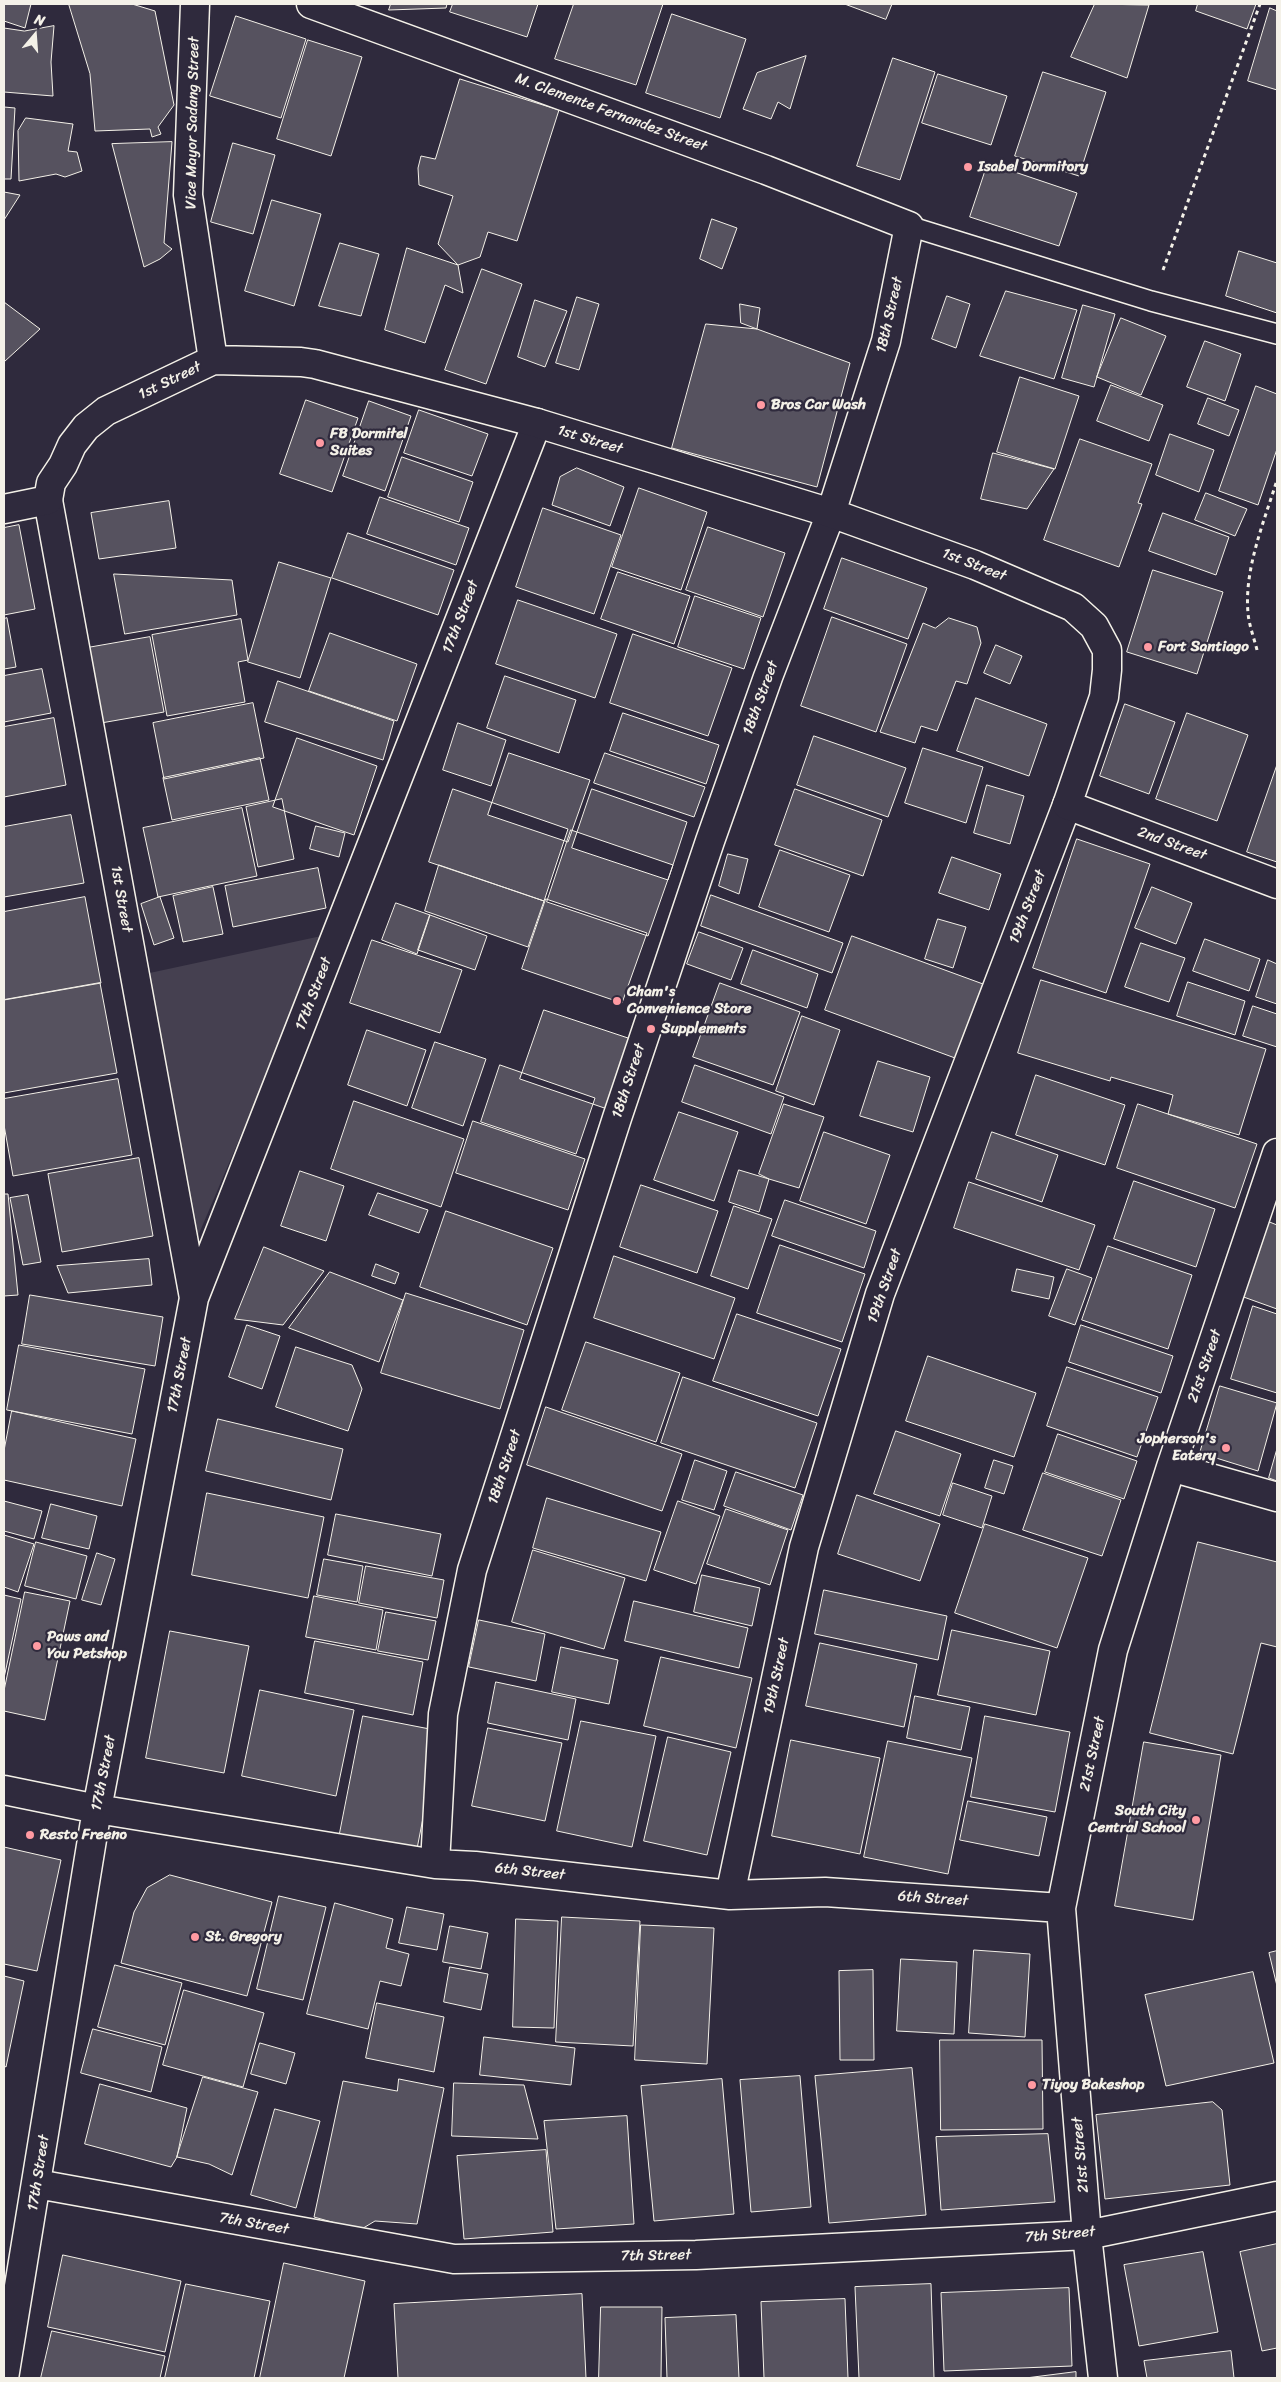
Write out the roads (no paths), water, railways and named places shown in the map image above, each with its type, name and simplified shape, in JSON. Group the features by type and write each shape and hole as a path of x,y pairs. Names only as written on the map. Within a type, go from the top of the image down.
{"street":[{"name":"Vice Mayor Sadang Street","path":"195,4 188,195 213,360"},
{"name":"M. Clemente Fernandez Street","path":"311,4 766,170 909,226"},
{"name":"18th Street","path":"435,1864 443,1714 472,1570 617,1118 707,850 768,676 831,513 886,341 909,226"},
{"name":"1st Street","path":"194,1298 48,500 52,483 72,445 86,427 106,411 213,360 301,362 315,364 537,423 831,513 1027,585 1073,607 1094,626 1107,650 1104,696"},
{"name":"17th Street","path":"4,2378 97,1809 194,1298 537,423"},
{"path":"4,508 48,500"},
{"name":"19th Street","path":"730,1895 804,1547 880,1294 1067,805 1104,696"},
{"name":"2nd Street","path":"1067,805 1277,884"},
{"name":"21st Street","path":"1103,2378 1087,2235 1060,1908 1113,1650 1171,1467 1273,1181 1277,1153"},
{"path":"1171,1467 1277,1497"},
{"name":"6th Street","path":"4,1790 97,1809 435,1864 475,1866 730,1895 825,1892 1060,1908"},
{"name":"7th Street","path":"37,2184 454,2259 696,2255 1087,2235 1277,2196"}],"lane":[{"path":"909,226 1151,301 1277,334"}],"place":[{"name":"Isabel Dormitory","path":"968,167"},
{"name":"Bros Car Wash","path":"761,405"},
{"name":"FB Dormitel Suites","path":"320,443"},
{"name":"Fort Santiago","path":"1148,647"},
{"name":"Cham's Convenience Store","path":"617,1001"},
{"name":"Supplements","path":"651,1029"},
{"name":"Jopherson's Eatery","path":"1226,1448"},
{"name":"Paws and You Petshop","path":"37,1646"},
{"name":"South City Central School","path":"1196,1820"},
{"name":"Resto Freeno","path":"30,1835"},
{"name":"St. Gregory","path":"195,1937"},
{"name":"Tiyoy Bakeshop","path":"1032,2085"}]}
